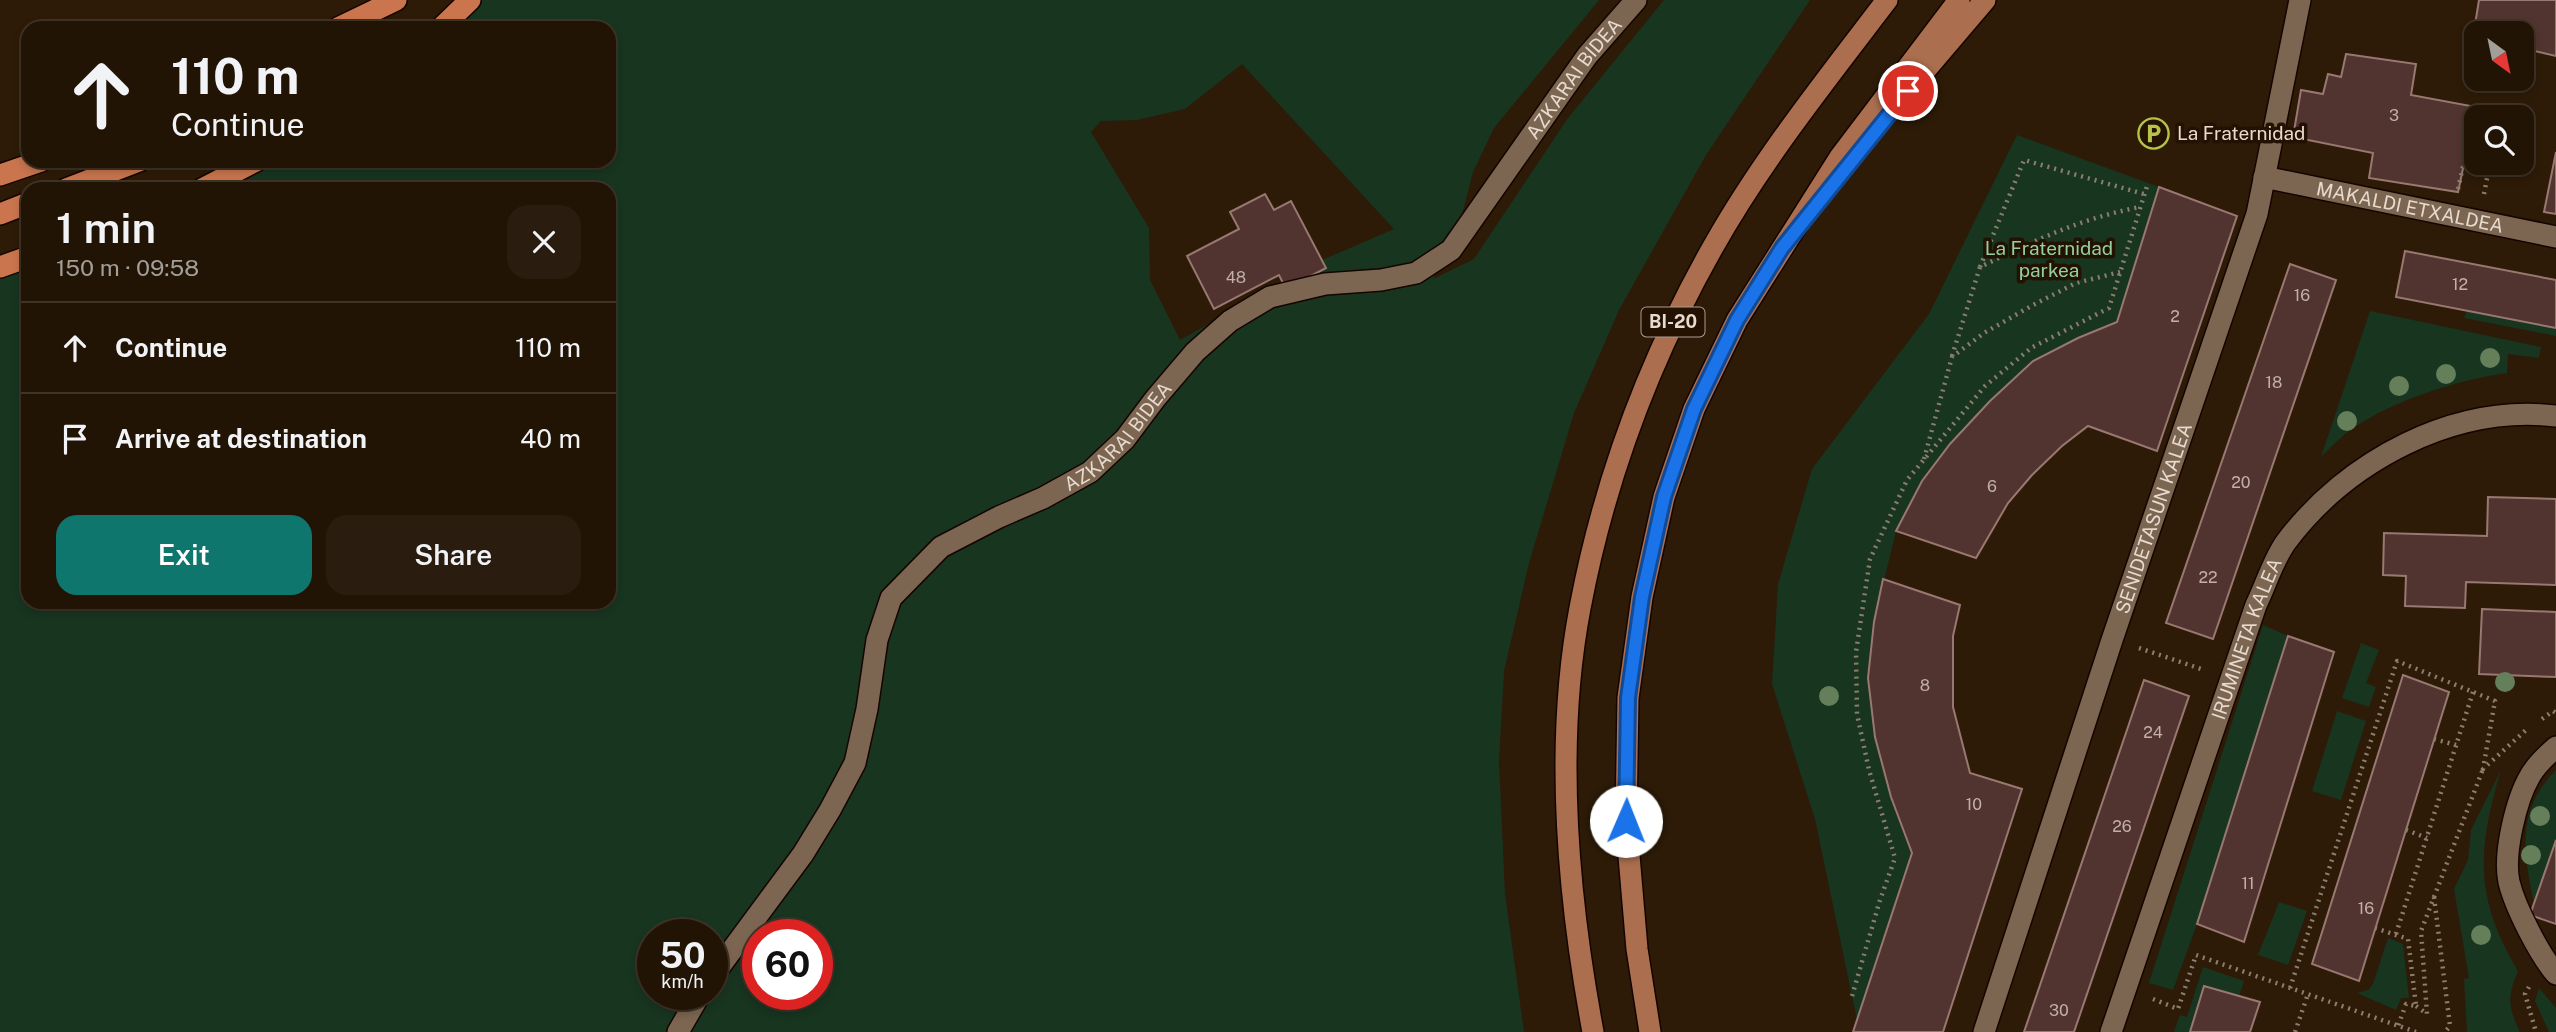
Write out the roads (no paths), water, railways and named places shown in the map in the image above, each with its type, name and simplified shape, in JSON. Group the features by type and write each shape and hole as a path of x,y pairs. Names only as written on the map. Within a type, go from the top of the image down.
{"highway":[{"path":"352,21 396,0"},
{"path":"370,21 396,0"},
{"path":"448,21 470,0"},
{"path":"0,175 21,168"},
{"path":"84,182 121,168"},
{"path":"216,182 242,168"},
{"path":"0,214 21,206"},
{"path":"0,267 21,260"}],"main road":[{"name":"BI-20","path":"1593,1032 1581,967 1571,886 1568,814 1570,693 1580,610 1601,513 1625,436 1650,373 1689,290 1756,177 1887,0"},
{"name":"BI-20","path":"1650,1032 1637,949 1626,821 1628,698 1642,597 1664,497 1694,409 1737,320 1840,157 1959,0"},
{"path":"1782,248 1893,109 1985,0"}],"street":[{"name":"AZKARAI BIDEA","path":"728,955 803,854 855,763 867,709 877,640 891,598 941,547 1090,472 1125,439 1195,352 1230,321 1270,297 1325,284 1381,280 1416,274 1451,250 1587,56 1636,0"},
{"name":"SENIDETASUN KALEA","path":"1984,1032 2112,640 2257,214 2300,0"},
{"name":"MAKALDI ETXALDEA","path":"2264,177 2556,237"},
{"name":"IRUMINETA KALEA","path":"2111,1032 2256,605 2285,544 2320,503 2360,469 2403,446 2445,427 2484,418 2540,414 2556,416"},
{"path":"2556,747 2531,775 2516,810 2510,840 2509,881 2545,961 2556,974"},
{"path":"678,1032 691,1010"}],"place":[{"name":"La Fraternidad","path":"2154,133"}],"park label":[{"name":"La Fraternidad parkea","path":"2049,259"}]}
